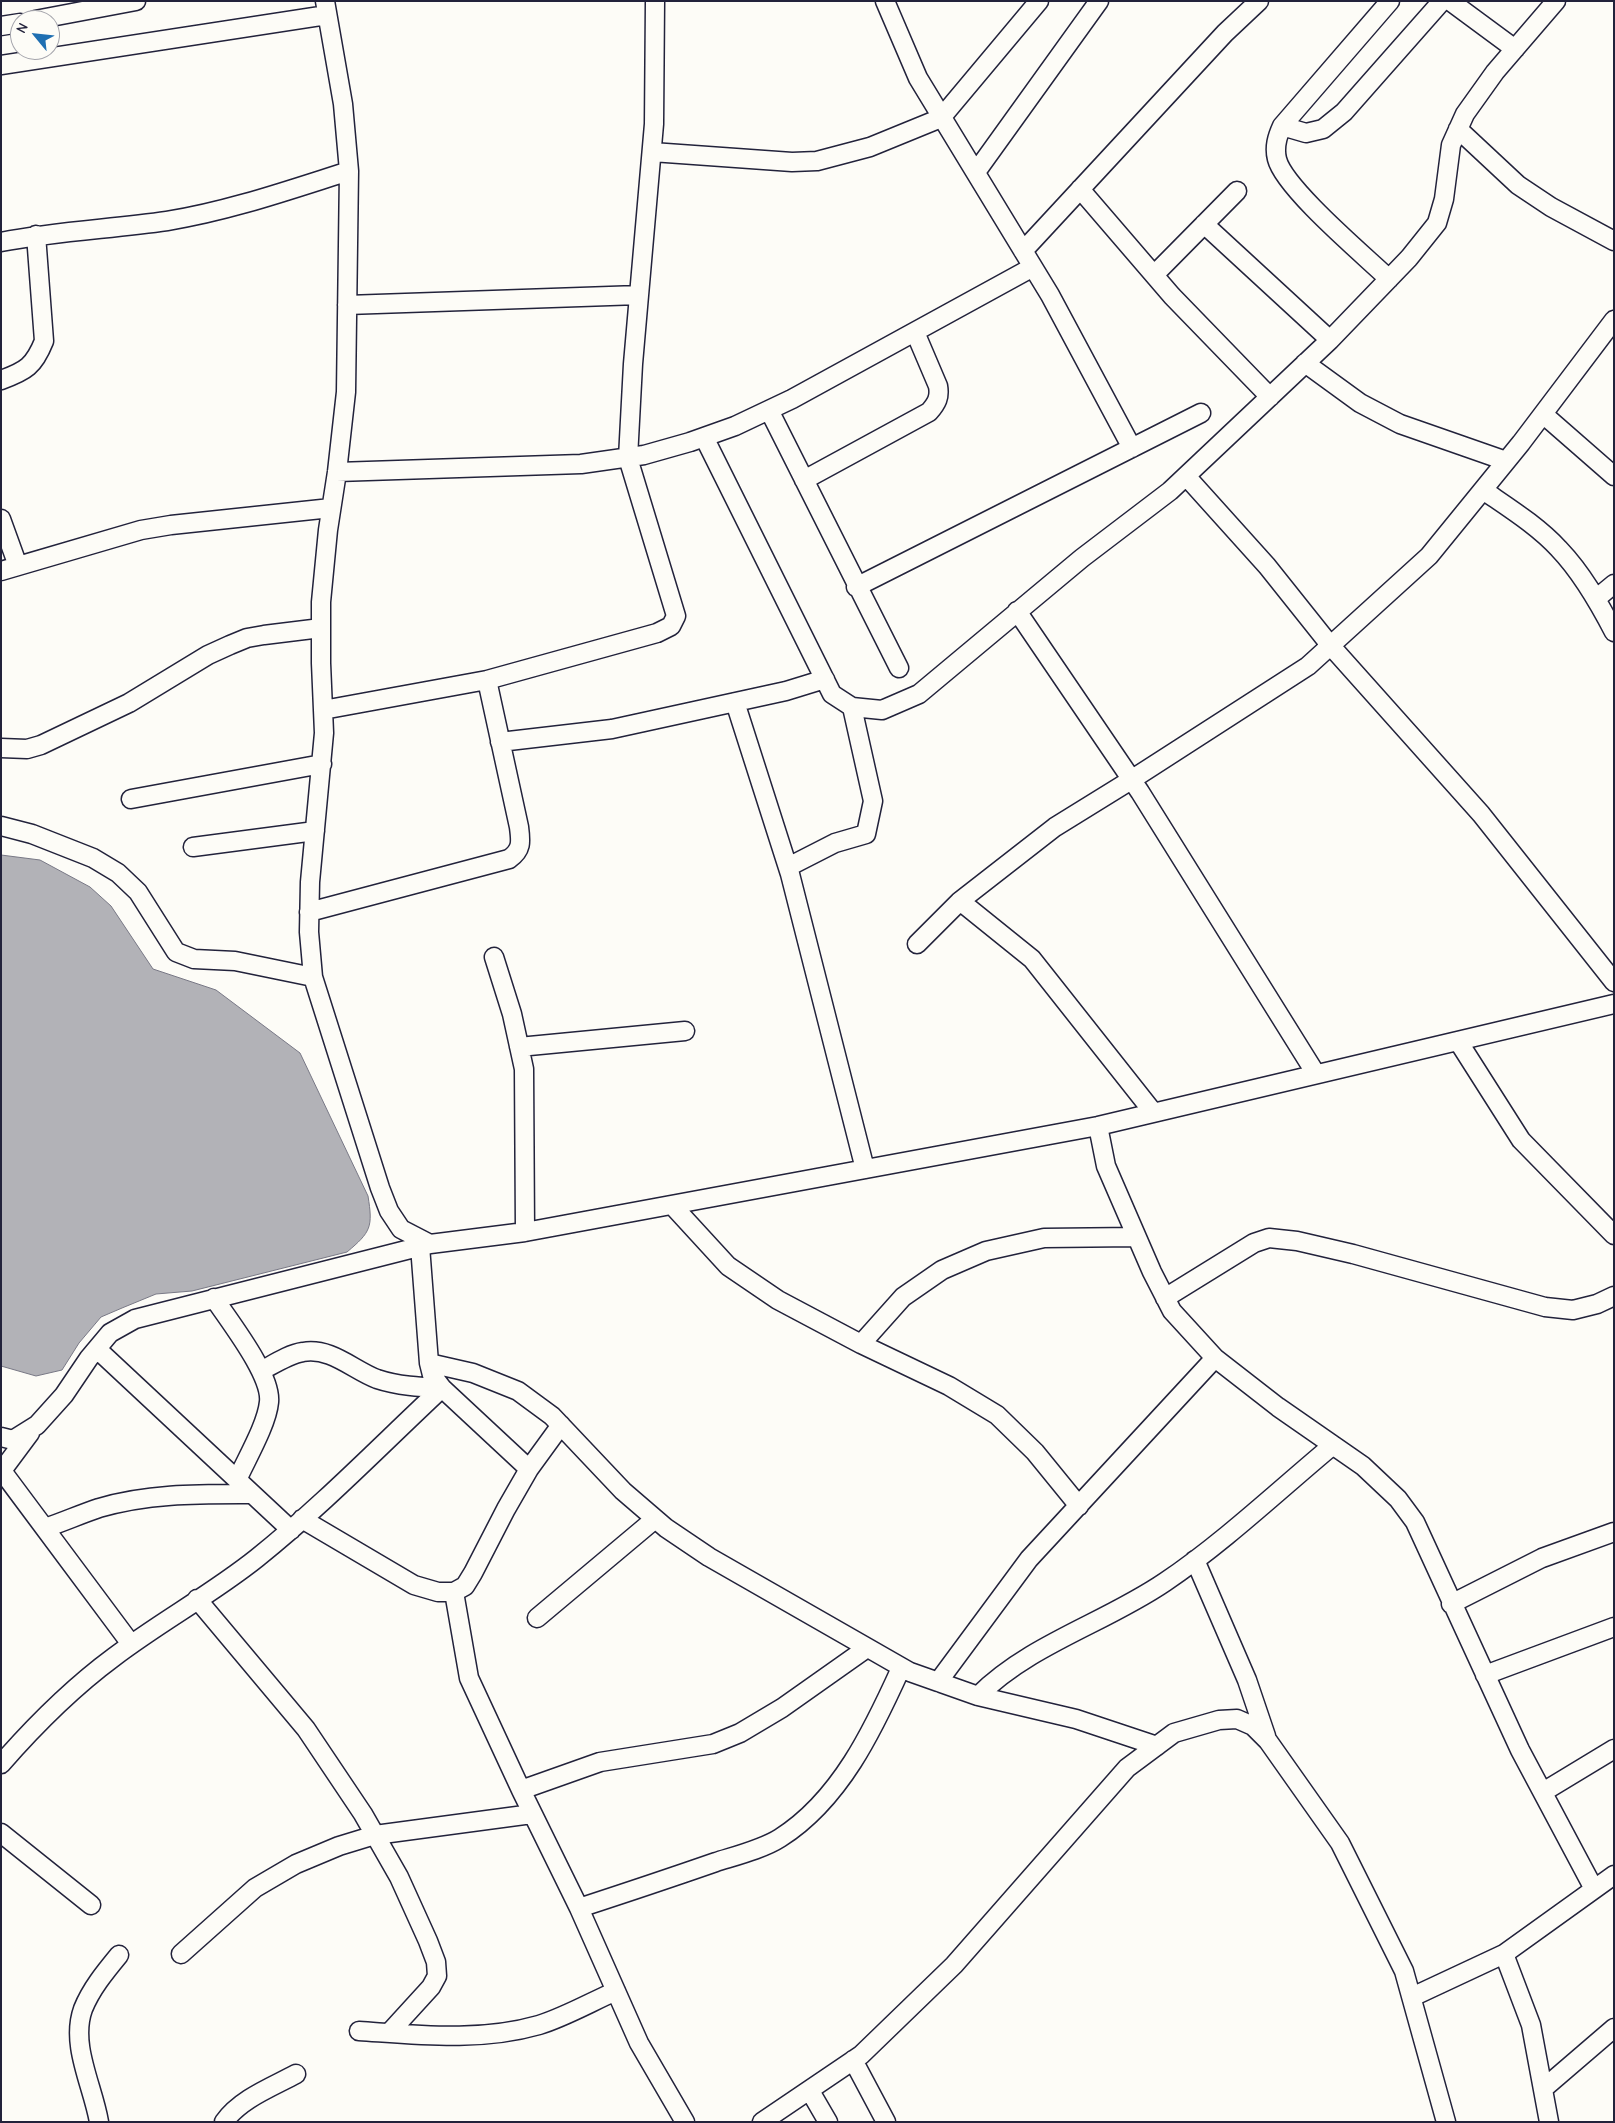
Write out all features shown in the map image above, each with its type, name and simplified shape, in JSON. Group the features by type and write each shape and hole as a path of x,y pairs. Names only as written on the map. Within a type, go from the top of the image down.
{"street":[{"path":"60,15 136,1"},
{"path":"323,710 486,680 657,633 671,626 676,616 628,458 630,402 652,152 656,37 655,1"},
{"path":"885,1 918,78 1033,267 1132,448"},
{"path":"652,152 792,162 817,161 870,147 941,118 1039,1"},
{"path":"976,172 1100,1"},
{"path":"1023,251 1225,33 1259,1"},
{"path":"1389,279 1319,214 1288,178 1278,161 1276,141 1282,126 1390,1"},
{"path":"1282,126 1306,133 1323,129 1344,112 1442,1"},
{"path":"1450,1 1516,49"},
{"path":"704,437 832,694 852,707 882,710 919,694 1016,611 1170,491 1330,340 1389,279 1422,243 1437,223 1444,199 1451,144 1470,107 1495,72 1556,1"},
{"path":"1,65 326,8 343,104 349,171 346,392 338,472 331,508 322,593 322,764 310,882 309,932 313,977 390,1211 401,1229 425,1245"},
{"path":"1458,129 1518,185 1551,207 1614,241"},
{"path":"1,242 36,235 165,221 212,212 349,171"},
{"path":"1080,189 1172,296 1270,397"},
{"path":"1154,274 1237,191"},
{"path":"1204,224 1330,340"},
{"path":"1,380 29,367 37,357 44,341 36,235"},
{"path":"338,472 581,464 644,455 735,426 769,410 850,369 1033,267"},
{"path":"347,304 639,296"},
{"path":"917,944 960,901 1055,827 1308,666 1429,556 1543,414 1614,320"},
{"path":"804,480 929,412 936,405 939,395 938,386 915,332"},
{"path":"1305,363 1360,403 1400,424 1506,461"},
{"path":"769,410 856,586 899,668"},
{"path":"856,586 1201,413"},
{"path":"1543,414 1614,476"},
{"path":"1186,476 1267,566 1330,645 1481,814 1614,982"},
{"path":"1483,490 1520,516 1559,548 1597,598 1614,632"},
{"path":"1,519 9,568 140,530 172,524 331,508"},
{"path":"1597,598 1614,584"},
{"path":"1016,611 1131,780 1222,920 1316,1074"},
{"path":"1,748 27,748 41,745 129,703 208,655 247,638 321,628"},
{"path":"500,742 612,729 786,691 825,679"},
{"path":"309,912 509,859 518,853 521,842 519,827 486,680"},
{"path":"735,702 788,867 865,1169"},
{"path":"788,867 835,843 866,834 874,801 852,707"},
{"path":"131,799 322,764"},
{"path":"1,826 32,834 93,858 118,873 138,892 176,952 194,959 235,961 313,977"},
{"path":"193,846 315,832"},
{"path":"960,901 1032,959 1153,1112"},
{"path":"494,957 512,1014 524,1069 525,1232"},
{"path":"131,1644 2,1471 37,1425 64,1395 110,1333 135,1319 425,1245 525,1232 1098,1126 1614,1004"},
{"path":"519,1047 685,1031"},
{"path":"1458,1041 1521,1140 1614,1235"},
{"path":"1098,1126 1106,1166 1136,1237 1172,1311 1215,1358 1278,1407 1364,1466 1398,1499 1415,1522 1451,1604 1520,1750 1594,1889"},
{"path":"672,1205 728,1266 778,1300 861,1344 949,1386 997,1416 1035,1452 1079,1506"},
{"path":"861,1344 903,1297 942,1270 986,1251 1044,1238 1136,1237"},
{"path":"1165,1298 1254,1243 1270,1238 1297,1241 1353,1254 1545,1307 1573,1310 1597,1304 1614,1296"},
{"path":"425,1245 428,1363 432,1374 442,1388 529,1469"},
{"path":"214,1298 261,1371 269,1387 269,1402 265,1418 237,1480"},
{"path":"97,1349 252,1494 297,1525 414,1585 438,1592 454,1592 465,1586 529,1469 561,1426"},
{"path":"261,1371 302,1352 316,1352 331,1355 363,1372 392,1383 404,1386 442,1388"},
{"path":"938,1682 1029,1559 1215,1358"},
{"path":"428,1363 472,1373 518,1391 536,1402 623,1491 655,1519 709,1557 902,1668 978,1696 1076,1719 1157,1746"},
{"path":"1,1764 54,1707 84,1680 131,1644 256,1559 297,1525 442,1388"},
{"path":"1,1437 13,1440 37,1425"},
{"path":"978,1696 994,1679 1017,1664 1122,1609 1166,1582 1333,1445"},
{"path":"46,1528 100,1508 150,1498 182,1494 252,1494"},
{"path":"537,1618 655,1519"},
{"path":"1451,1604 1542,1558 1614,1532"},
{"path":"1195,1560 1247,1680 1268,1741"},
{"path":"454,1592 469,1678 532,1814 579,1908 639,2043 685,2122"},
{"path":"197,1599 306,1729 375,1835 399,1877 414,1909 436,1962 437,1976 432,1987 389,2033"},
{"path":"1485,1675 1614,1627"},
{"path":"521,1790 600,1762 713,1744 740,1733 782,1708 867,1648"},
{"path":"579,1908 779,1839 811,1814 846,1772 883,1709 902,1668"},
{"path":"762,2122 853,2060 954,1965 1127,1768 1174,1733 1219,1720 1237,1719 1253,1726 1268,1741 1340,1843 1404,1971 1446,2122"},
{"path":"1543,1792 1614,1749"},
{"path":"182,1954 255,1888 296,1864 339,1846 375,1835 532,1814"},
{"path":"1,1833 91,1905"},
{"path":"1412,1997 1504,1954 1614,1875"},
{"path":"1504,1954 1531,2026 1549,2122"},
{"path":"100,2122 79,2040 83,2010 96,1983 119,1955"},
{"path":"359,2031 460,2037 504,2033 540,2024 616,1991"},
{"path":"1543,2090 1614,2028"},
{"path":"853,2060 886,2122"},
{"path":"224,2122 239,2106 296,2074"},
{"path":"810,2091 828,2122"}],"shaded area":[{"path":"1,855 40,860 90,887 111,906 153,969 216,990 300,1053 368,1196 370,1222 366,1234 355,1245 347,1252 192,1291 156,1294 122,1308 101,1317 79,1343 62,1370 36,1376 1,1366"}]}
